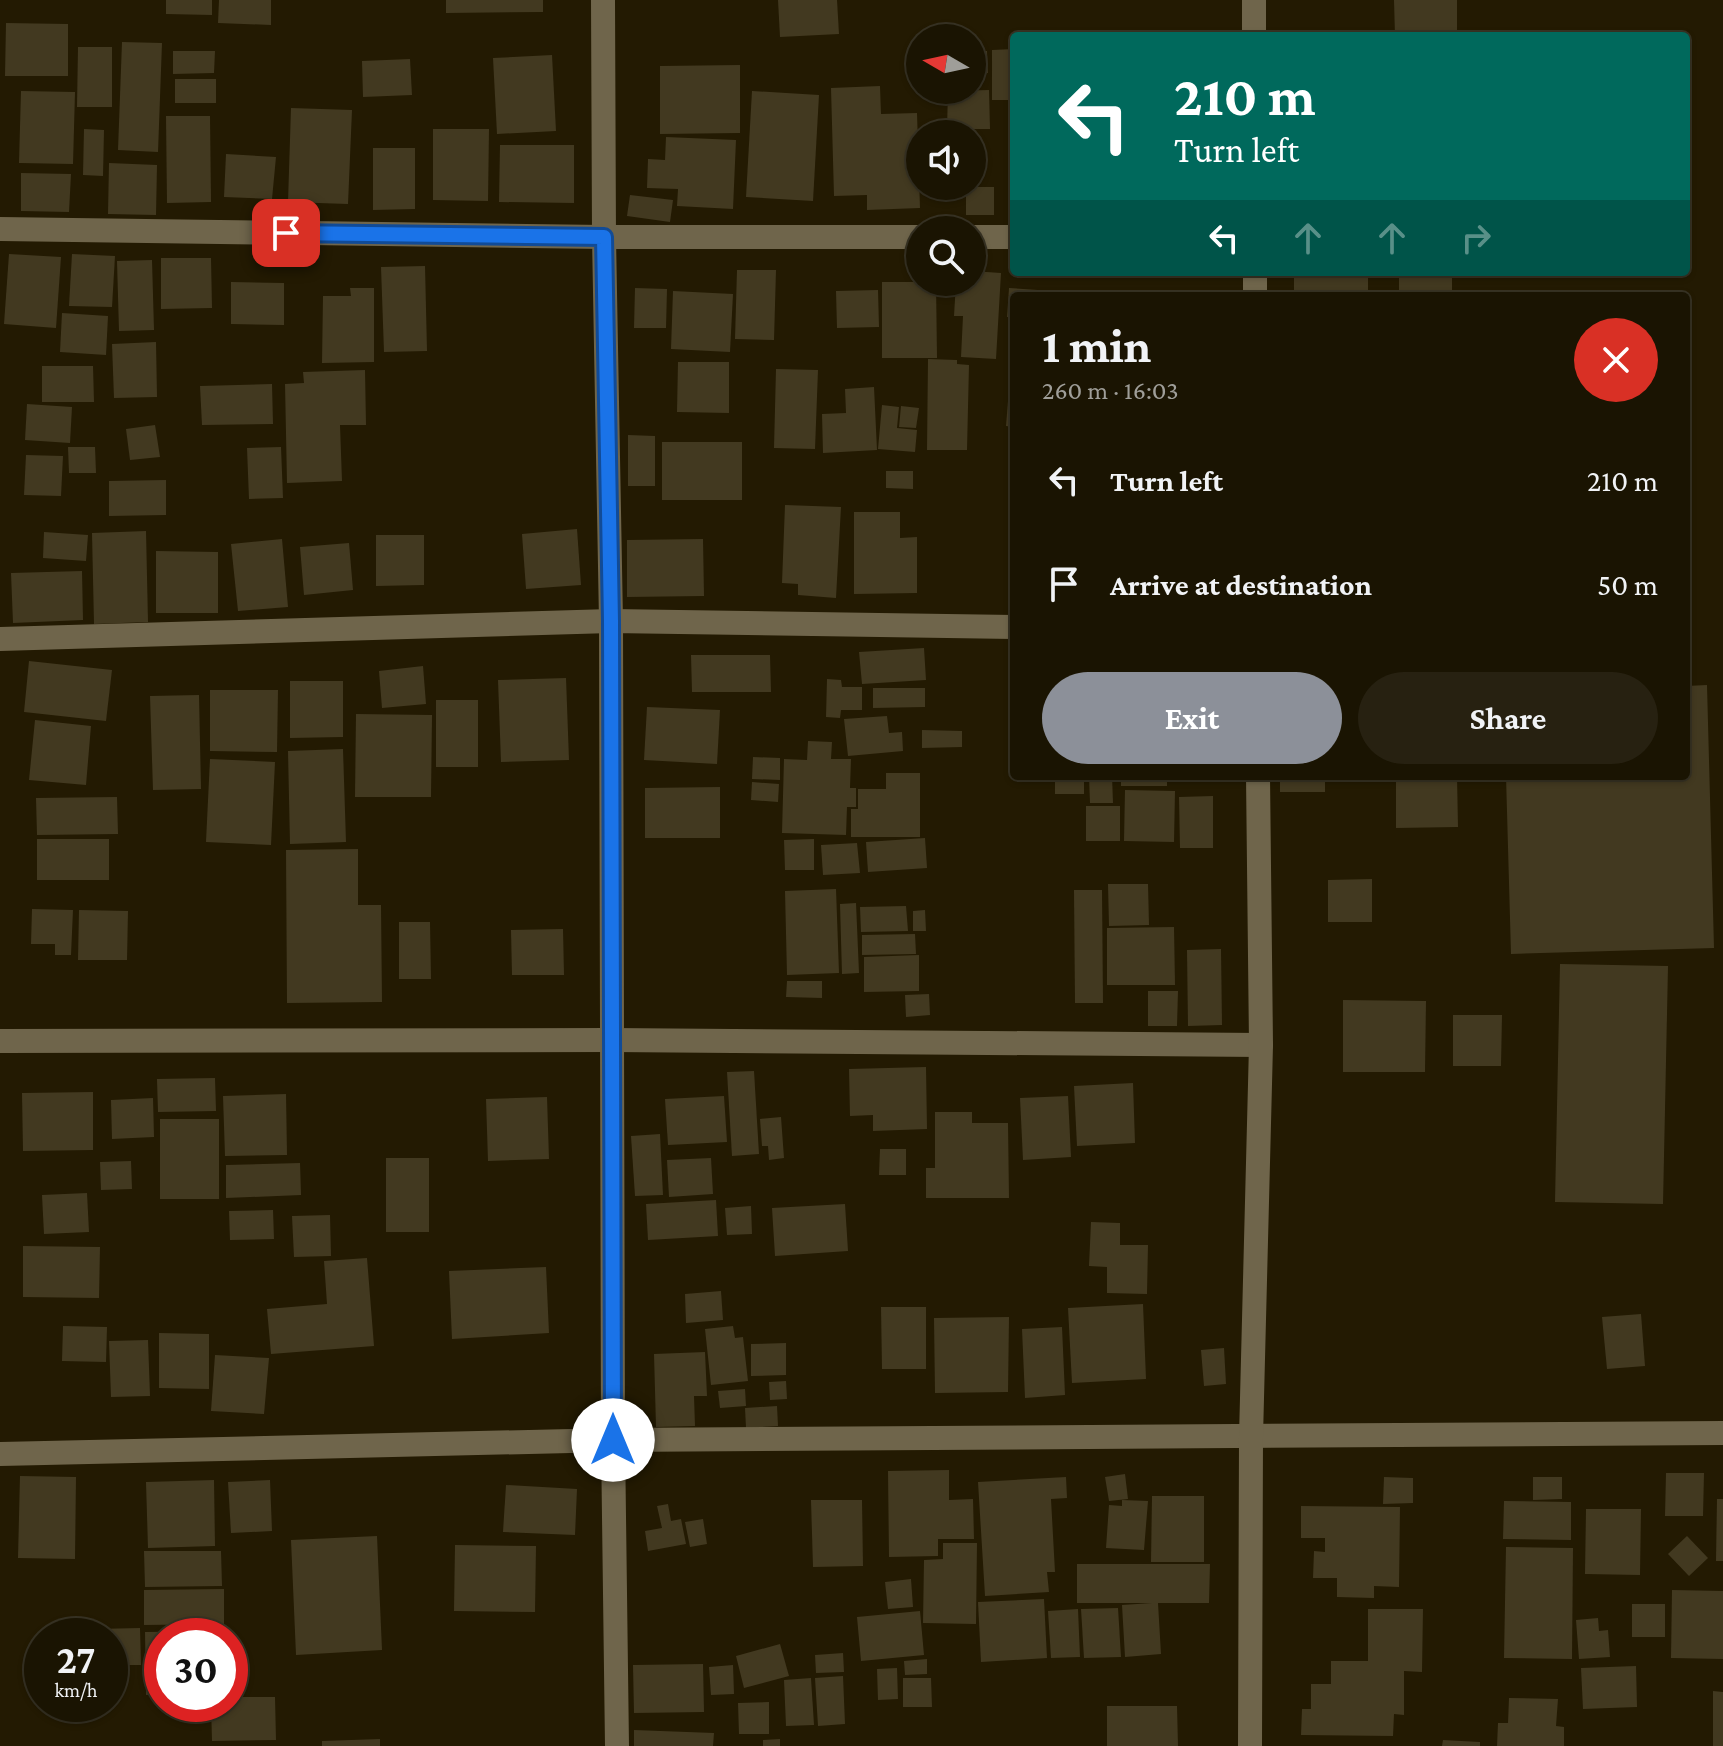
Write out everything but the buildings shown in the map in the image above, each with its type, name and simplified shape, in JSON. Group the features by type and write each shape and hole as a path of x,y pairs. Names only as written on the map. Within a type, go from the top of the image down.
{"street":[{"path":"603,0 611,621 617,1746"},
{"path":"1254,0 1254,32"},
{"path":"0,229 604,237 906,237"},
{"path":"986,237 1010,237"},
{"path":"0,639 611,621 1010,627"},
{"path":"1250,1746 1251,1437 1261,1045 1258,780"},
{"path":"0,1041 612,1040 1261,1045"},
{"path":"0,1454 613,1440 1723,1433"}],"route":[{"path":"286,233 604,237 611,621 613,1440"}]}
